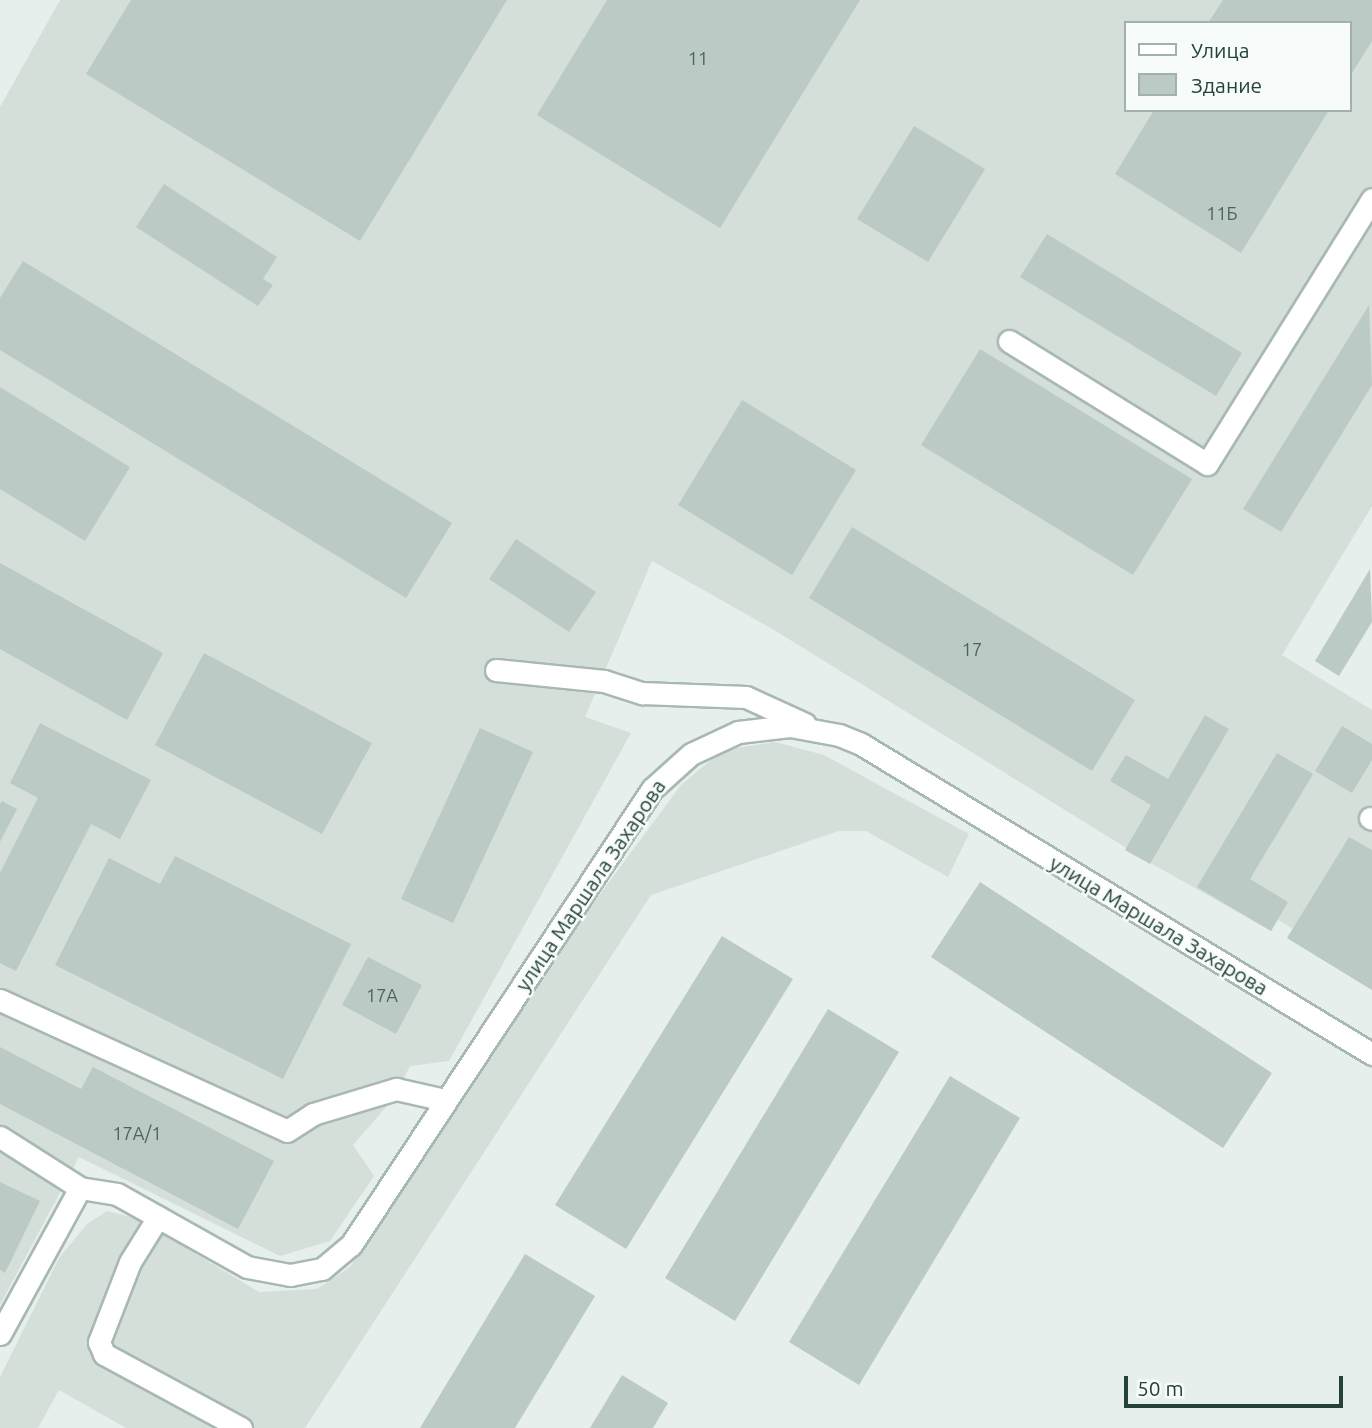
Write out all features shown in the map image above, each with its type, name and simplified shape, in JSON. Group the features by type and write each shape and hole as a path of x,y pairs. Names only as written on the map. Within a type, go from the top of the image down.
{"street":[{"path":"1009,341 1207,464 1372,199"},
{"path":"496,670 604,681 642,693 747,697 816,729"},
{"name":"улица Маршала Захарова","path":"80,1188 117,1194 247,1267 290,1275 322,1269 351,1245 644,800 670,770 691,754 738,732 764,727 816,729 861,744 1372,1055"},
{"path":"0,1000 287,1131 313,1114 396,1089 446,1100"},
{"path":"0,1137 80,1188 0,1334"},
{"path":"158,1217 130,1262 99,1342 104,1354 241,1428"}],"shaded area":[{"path":"60,0 1372,0 1372,506 1282,655 1372,710 1372,990 1287,938 1293,929 1278,920 1271,931 1154,865 774,630 652,561 585,717 631,733 449,1061 410,1066 393,1099 353,1145 374,1176 330,1241 280,1256 79,1157 0,1305 0,107"},
{"path":"775,742 824,755 969,834 948,877 866,831 839,831 651,895 305,1428 126,1428 59,1390 38,1428 0,1428 0,1377 59,1258 87,1224 107,1211 138,1219 259,1292 317,1289 350,1267 569,936 681,785 723,750"}],"building":[{"path":"131,0 507,0 360,241 86,74"},
{"path":"607,0 860,0 720,228 537,115"},
{"path":"1223,0 1372,0 1372,41 1351,75 1351,21 1209,21"},
{"path":"1153,112 1328,112 1241,253 1115,174"},
{"path":"914,126 985,169 928,262 857,219"},
{"path":"164,184 277,257 263,279 273,285 258,306 136,227"},
{"path":"1047,234 1242,353 1216,396 1020,277"},
{"path":"23,261 452,523 406,598 0,350 0,298"},
{"path":"1369,305 1372,385 1281,532 1243,509"},
{"path":"980,349 1192,479 1133,575 921,445"},
{"path":"0,387 130,467 85,541 0,489"},
{"path":"742,400 856,470 792,575 678,505"},
{"path":"852,527 1135,700 1092,771 809,598"},
{"path":"516,539 596,592 569,632 489,579"},
{"path":"0,563 163,653 127,720 0,649"},
{"path":"1370,569 1372,622 1339,676 1315,661"},
{"path":"204,653 372,743 322,834 155,745"},
{"path":"1205,715 1229,729 1150,864 1125,850 1151,805 1110,781 1126,755 1168,779"},
{"path":"40,723 151,780 120,839 91,824 16,971 0,963 0,873 38,798 10,783"},
{"path":"1342,726 1372,744 1372,760 1352,793 1315,771"},
{"path":"480,728 533,752 453,923 401,899"},
{"path":"1277,753 1313,774 1250,879 1288,902 1271,931 1197,887"},
{"path":"2,801 17,809 0,842 0,804"},
{"path":"1349,837 1372,850 1372,990 1287,938"},
{"path":"175,856 351,944 283,1079 55,965 109,858 160,884"},
{"path":"980,882 1272,1073 1223,1148 931,957"},
{"path":"722,936 793,979 626,1249 555,1205"},
{"path":"368,957 422,985 396,1034 342,1005"},
{"path":"828,1009 899,1052 735,1321 665,1278"},
{"path":"0,1047 81,1089 93,1067 274,1161 238,1229 0,1104"},
{"path":"950,1076 1020,1118 859,1385 789,1342"},
{"path":"0,1182 40,1201 5,1273 0,1270"},
{"path":"525,1254 595,1296 515,1428 420,1428"},
{"path":"622,1375 668,1403 653,1428 590,1428"}]}
